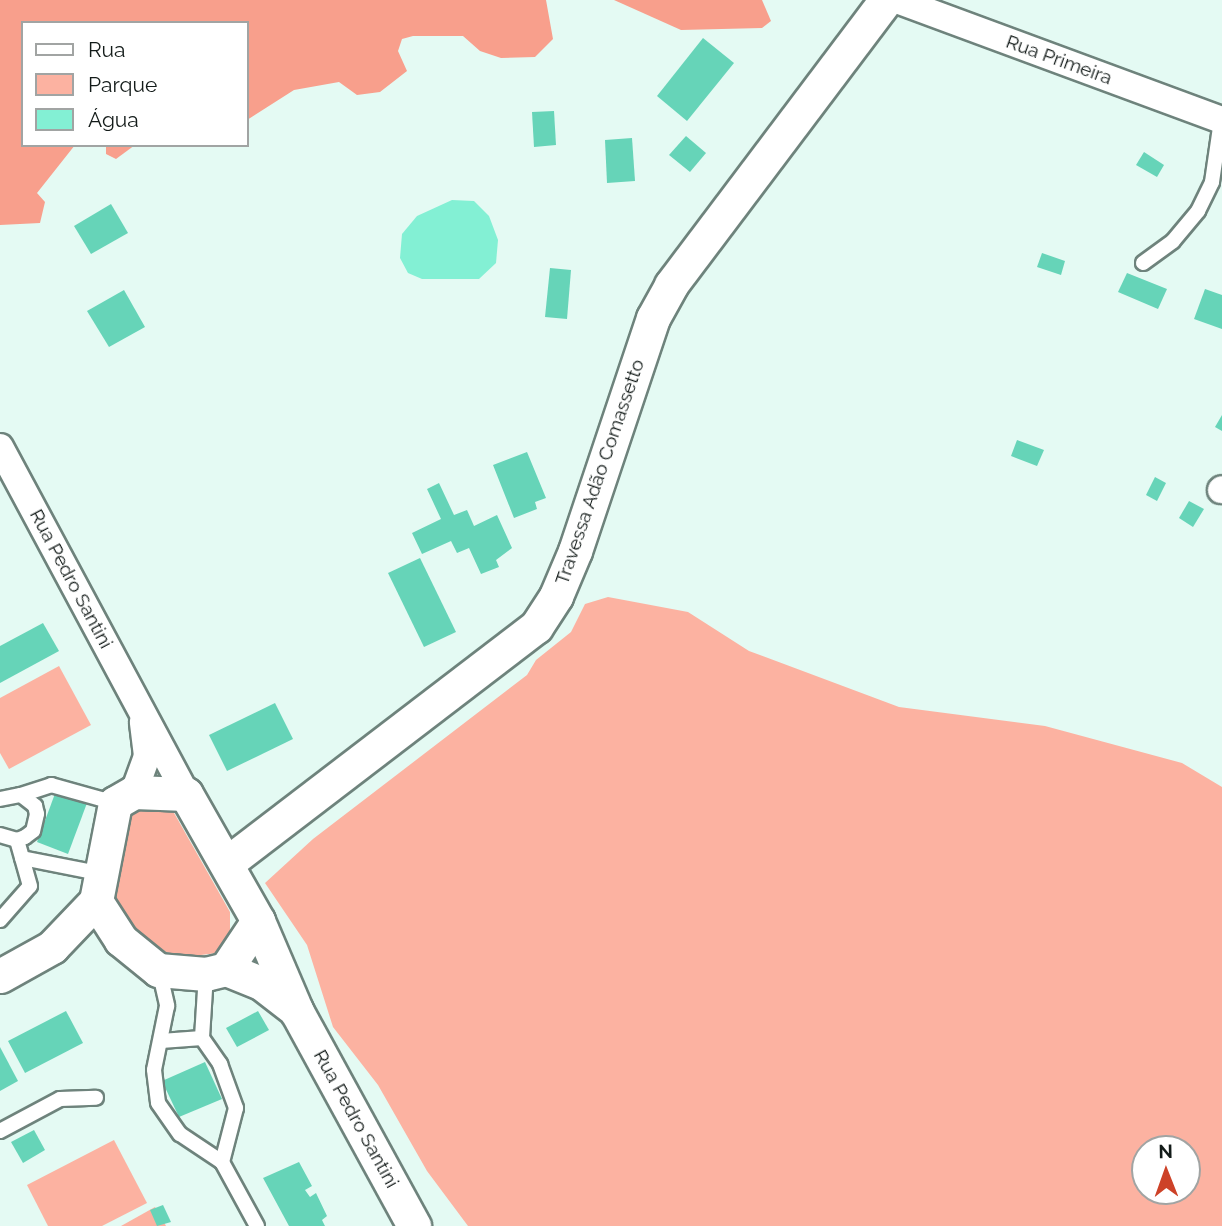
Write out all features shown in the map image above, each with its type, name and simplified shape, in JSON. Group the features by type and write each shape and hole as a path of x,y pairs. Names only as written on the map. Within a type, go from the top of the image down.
{"street":[{"name":"Travessa Adão Comassetto","path":"228,863 536,626 556,596 575,551 653,318 671,285 886,0"},
{"name":"Rua Primeira","path":"897,0 1221,120"},
{"name":"Rua Pedro Santini","path":"0,447 186,794"},
{"name":"Rua Pedro Santini","path":"124,798 147,756 142,710"},
{"path":"52,947 97,887 124,798 186,794 228,863 258,921 216,972 158,970 121,940 97,887"},
{"name":"Rua Pedro Santini","path":"258,921 298,1012 414,1226"},
{"path":"0,976 52,947 121,940"},
{"name":"Rua Pedro Santini","path":"216,972 261,983 298,1012"}],"lane":[{"path":"1143,263 1173,241 1198,211 1212,182 1221,120"},
{"path":"0,799 51,785 124,798"},
{"path":"0,835 17,840 33,831 37,814 35,806 21,795"},
{"path":"0,920 30,886 17,840"},
{"path":"22,858 97,887"},
{"path":"158,970 167,1006 154,1070 158,1103 180,1134 222,1162 257,1226"},
{"path":"216,972 202,1038 220,1065 236,1108 222,1162"},
{"path":"161,1041 202,1038"},
{"path":"0,1131 60,1099 96,1098"}],"green space":[{"path":"608,597 688,612 749,651 899,707 1045,726 1182,763 1222,787 1222,1226 468,1226 427,1171 378,1085 333,1027 307,945 265,883 313,839 527,675 536,660 571,632 585,604"},
{"path":"59,666 91,725 9,769 0,753 0,698"},
{"path":"169,804 230,912 230,934 217,953 185,957 166,952 134,930 110,900 120,825 134,807"},
{"path":"114,1140 147,1203 102,1226 48,1226 27,1185"},
{"path":"155,1207 166,1226 121,1226"}],"shaded area":[{"path":"0,0 546,0 553,39 535,57 501,58 480,51 463,36 413,36 402,39 398,51 407,71 380,92 357,95 339,82 294,90 248,119 248,21 21,21 21,147 73,147 37,193 45,202 40,223 0,225"},
{"path":"614,0 762,0 771,21 762,28 681,30"},
{"path":"106,147 132,147 116,159 106,154"}],"water":[{"path":"452,200 474,201 489,216 498,240 496,263 479,279 422,279 408,273 400,258 402,234 417,216"}],"building":[{"path":"703,38 734,63 687,121 657,96"},
{"path":"554,111 556,145 534,147 532,112"},
{"path":"686,136 706,153 690,172 669,155"},
{"path":"632,138 635,181 607,183 605,140"},
{"path":"1144,152 1164,165 1157,177 1136,165"},
{"path":"111,204 128,233 91,254 74,226"},
{"path":"1042,253 1065,261 1061,275 1037,267"},
{"path":"550,268 571,270 567,319 545,317"},
{"path":"1127,273 1167,289 1158,309 1118,292"},
{"path":"1205,289 1222,295 1222,329 1194,319"},
{"path":"124,290 145,327 109,347 87,311"},
{"path":"1222,415 1222,431 1215,427"},
{"path":"1017,440 1044,450 1037,466 1011,456"},
{"path":"527,452 546,498 535,502 537,509 514,518 493,465"},
{"path":"1155,477 1166,483 1157,501 1146,495"},
{"path":"439,483 454,515 467,510 474,526 497,515 512,548 496,560 499,567 481,574 469,548 457,553 451,541 422,554 412,533 441,519 427,489"},
{"path":"1189,501 1204,509 1193,527 1179,518"},
{"path":"420,558 456,632 424,647 388,573"},
{"path":"43,623 59,651 0,683 0,646"},
{"path":"275,703 293,739 227,771 209,735"},
{"path":"56,791 87,803 68,854 37,842"},
{"path":"66,1011 83,1043 25,1073 8,1041"},
{"path":"258,1011 269,1030 237,1047 226,1028"},
{"path":"0,1047 18,1081 0,1091"},
{"path":"205,1062 222,1099 179,1117 162,1081"},
{"path":"34,1130 45,1150 23,1163 11,1142"},
{"path":"299,1162 312,1186 305,1190 310,1197 316,1193 327,1216 322,1220 325,1226 289,1226 263,1178"},
{"path":"163,1205 171,1222 157,1226 150,1210"}]}
